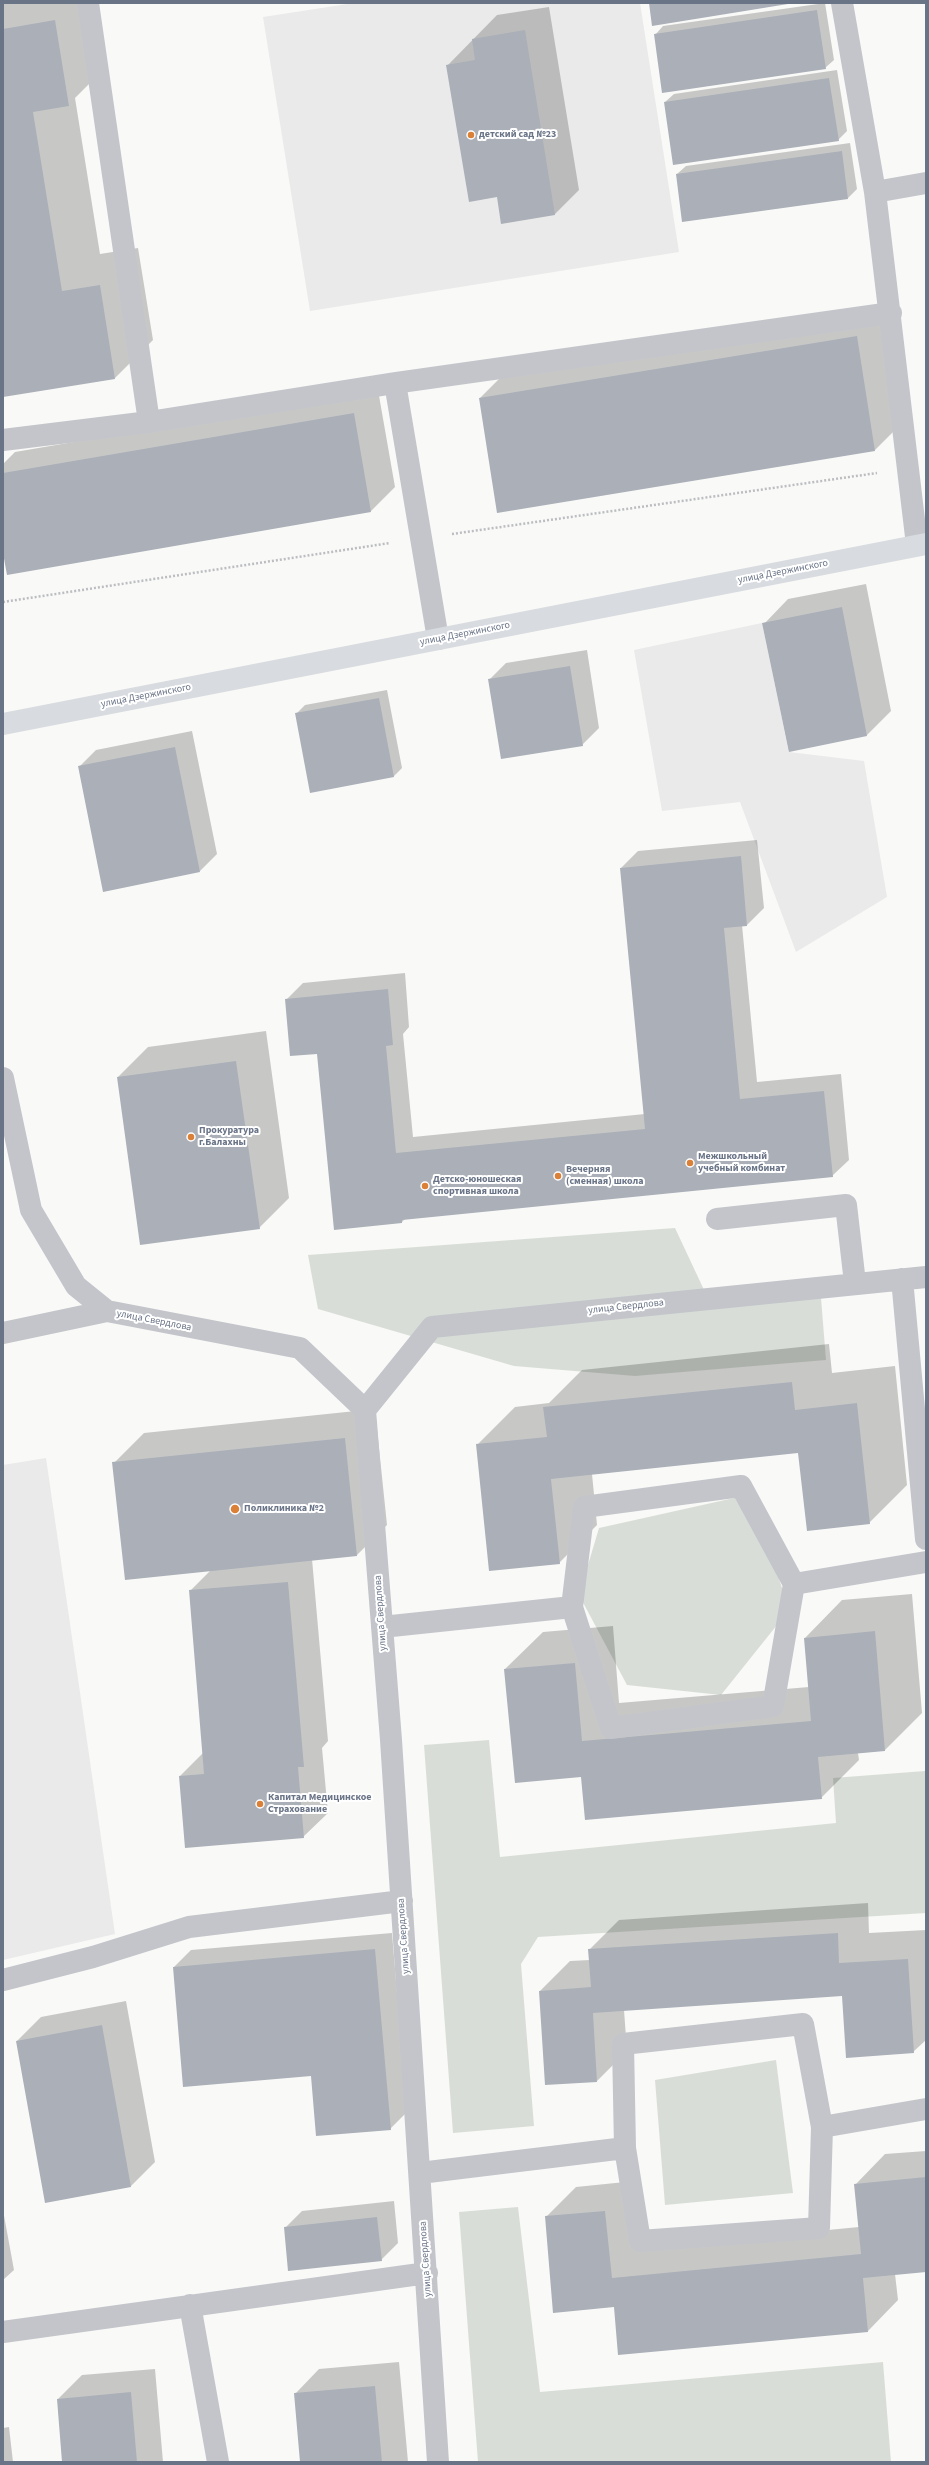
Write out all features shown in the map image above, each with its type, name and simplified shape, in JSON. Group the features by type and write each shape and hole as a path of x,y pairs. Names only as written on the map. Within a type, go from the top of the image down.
{"main road":[{"name":"улица Дзержинского","path":"3,724 922,545"}],"street":[{"path":"88,3 148,422"},
{"path":"842,3 875,192 909,468 922,545"},
{"path":"875,192 926,183"},
{"path":"3,440 148,422 395,383 891,313"},
{"path":"395,383 438,639"},
{"name":"улица Свердлова","path":"3,1078 30,1210 76,1286 107,1311 300,1348 365,1410 402,1901 438,2462"},
{"path":"717,1219 846,1204 855,1283"},
{"name":"улица Свердлова","path":"365,1410 432,1327 902,1278 926,1277"},
{"path":"902,1278 926,1539"},
{"path":"3,1333 107,1311"},
{"path":"741,1486 794,1584 773,1706 611,1728 572,1607 584,1507 741,1486"},
{"path":"794,1584 926,1562"},
{"path":"382,1627 572,1607"},
{"path":"3,1980 94,1957 189,1927 402,1901"},
{"path":"804,2024 822,2127 820,2228 640,2241 624,2148 623,2044 804,2024"},
{"path":"822,2127 926,2109"},
{"path":"420,2173 624,2148"},
{"path":"3,2332 427,2273"},
{"path":"190,2305 218,2462"}],"path":[{"path":"3,602 422,538 909,468"}],"shaded area":[{"name":"детский сад №23","path":"354,3 640,3 679,252 310,311 263,17"},
{"path":"762,623 789,752 864,761 887,897 796,952 740,802 662,811 634,650"},
{"path":"675,1228 713,1309 821,1298 826,1360 635,1376 514,1366 318,1309 308,1255"},
{"path":"46,1458 115,1934 3,1960 3,1465"},
{"path":"752,1494 789,1610 721,1695 627,1685 579,1595 599,1528"},
{"path":"489,1740 500,1857 836,1823 833,1778 925,1771 926,1913 538,1937 521,1964 534,2126 453,2133 424,1745"},
{"path":"776,2060 793,2193 665,2205 655,2080"},
{"path":"518,2207 540,2392 883,2362 891,2462 478,2462 459,2212"}],"building":[{"path":"649,3 788,3 788,4 652,26"},
{"path":"817,10 826,69 662,93 654,34"},
{"path":"55,20 69,106 33,112 62,291 100,285 115,379 3,397 3,29"},
{"path":"525,30 555,215 501,224 497,197 469,202 446,65 475,60 472,39"},
{"path":"829,78 839,141 673,165 664,102"},
{"path":"842,151 848,199 682,222 676,174"},
{"path":"857,336 875,451 497,513 479,398"},
{"path":"354,413 371,512 7,575 3,553 3,473"},
{"path":"842,607 867,736 789,752 762,623"},
{"path":"570,666 583,746 501,759 488,679"},
{"path":"379,698 394,777 310,793 295,713"},
{"path":"175,747 200,872 103,892 78,766"},
{"path":"741,856 747,926 724,928 740,1099 824,1091 833,1177 402,1220 402,1223 334,1230 317,1054 290,1056 285,999 388,989 393,1045 386,1046 396,1153 645,1129 620,868"},
{"path":"236,1061 260,1229 140,1245 117,1077"},
{"path":"792,1382 795,1410 857,1403 870,1524 807,1531 798,1453 551,1479 560,1564 489,1571 476,1444 547,1437 543,1407"},
{"name":"Поликлиника №2","path":"345,1438 357,1556 125,1580 112,1462"},
{"path":"288,1582 304,1767 298,1767 304,1838 185,1848 179,1776 204,1774 189,1590"},
{"path":"875,1631 885,1751 818,1757 822,1799 585,1820 581,1777 515,1783 504,1669 575,1663 582,1741 811,1721 804,1638"},
{"path":"838,1933 839,1963 908,1959 914,2053 846,2058 842,1996 593,2013 597,2082 545,2085 539,1991 591,1987 588,1949"},
{"path":"375,1949 391,2130 316,2136 311,2076 183,2087 173,1967"},
{"path":"102,2025 131,2187 45,2203 16,2041"},
{"path":"926,2177 926,2272 863,2278 868,2332 618,2355 614,2307 553,2313 545,2216 605,2211 612,2278 861,2254 854,2184"},
{"path":"377,2217 382,2261 288,2271 284,2227"},
{"path":"375,2386 382,2462 300,2462 294,2393"},
{"path":"131,2392 137,2462 62,2462 57,2399"}],"place":[{"name":"детский сад №23","path":"471,135"},
{"name":"Прокуратура г.Балахны","path":"191,1137"},
{"name":"Межшкольный учебный комбинат","path":"690,1163"},
{"name":"Вечерняя (сменная) школа","path":"558,1176"},
{"name":"Детско-юношеская спортивная школа","path":"425,1186"},
{"name":"Поликлиника №2","path":"235,1509"},
{"name":"Капитал Медицинское Страхование","path":"260,1804"}]}
